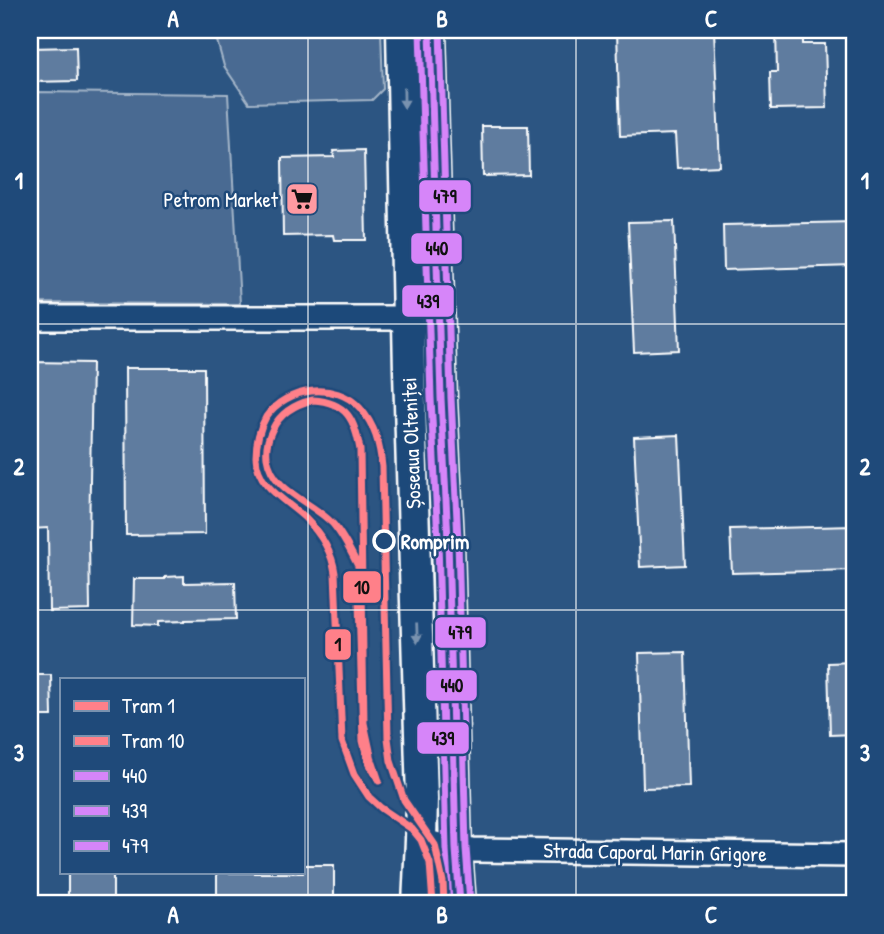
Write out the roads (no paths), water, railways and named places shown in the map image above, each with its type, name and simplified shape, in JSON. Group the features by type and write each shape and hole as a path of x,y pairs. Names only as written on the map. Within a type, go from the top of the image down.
{"main road":[{"name":"Șoseaua Olteniței","path":"402,30 419,717 421,840 418,904"},
{"name":"Șoseaua Olteniței","path":"430,30 456,849 460,904"}],"street":[{"path":"30,318 408,318"},
{"name":"Strada Caporal Marin Grigore","path":"421,840 435,845 473,850 854,855"}],"tram line":[{"name":"1","path":"433,904 430,863 421,840 412,829 369,797 354,774 342,741 335,573 328,550 311,524 267,485 258,467 257,441 261,426 275,407 298,394 325,391 350,399 365,415 378,443 382,467 388,738 391,761 404,800 435,845 443,882 444,904"},
{"name":"10","path":"313,400 334,404 347,414 360,450 364,723 379,781 368,761 363,741 358,566 333,524 276,479 267,457 269,436 279,419 294,407 313,400"}],"place":[{"name":"Petrom Market","path":"302,199"},
{"name":"Romprim","path":"384,541"}]}
